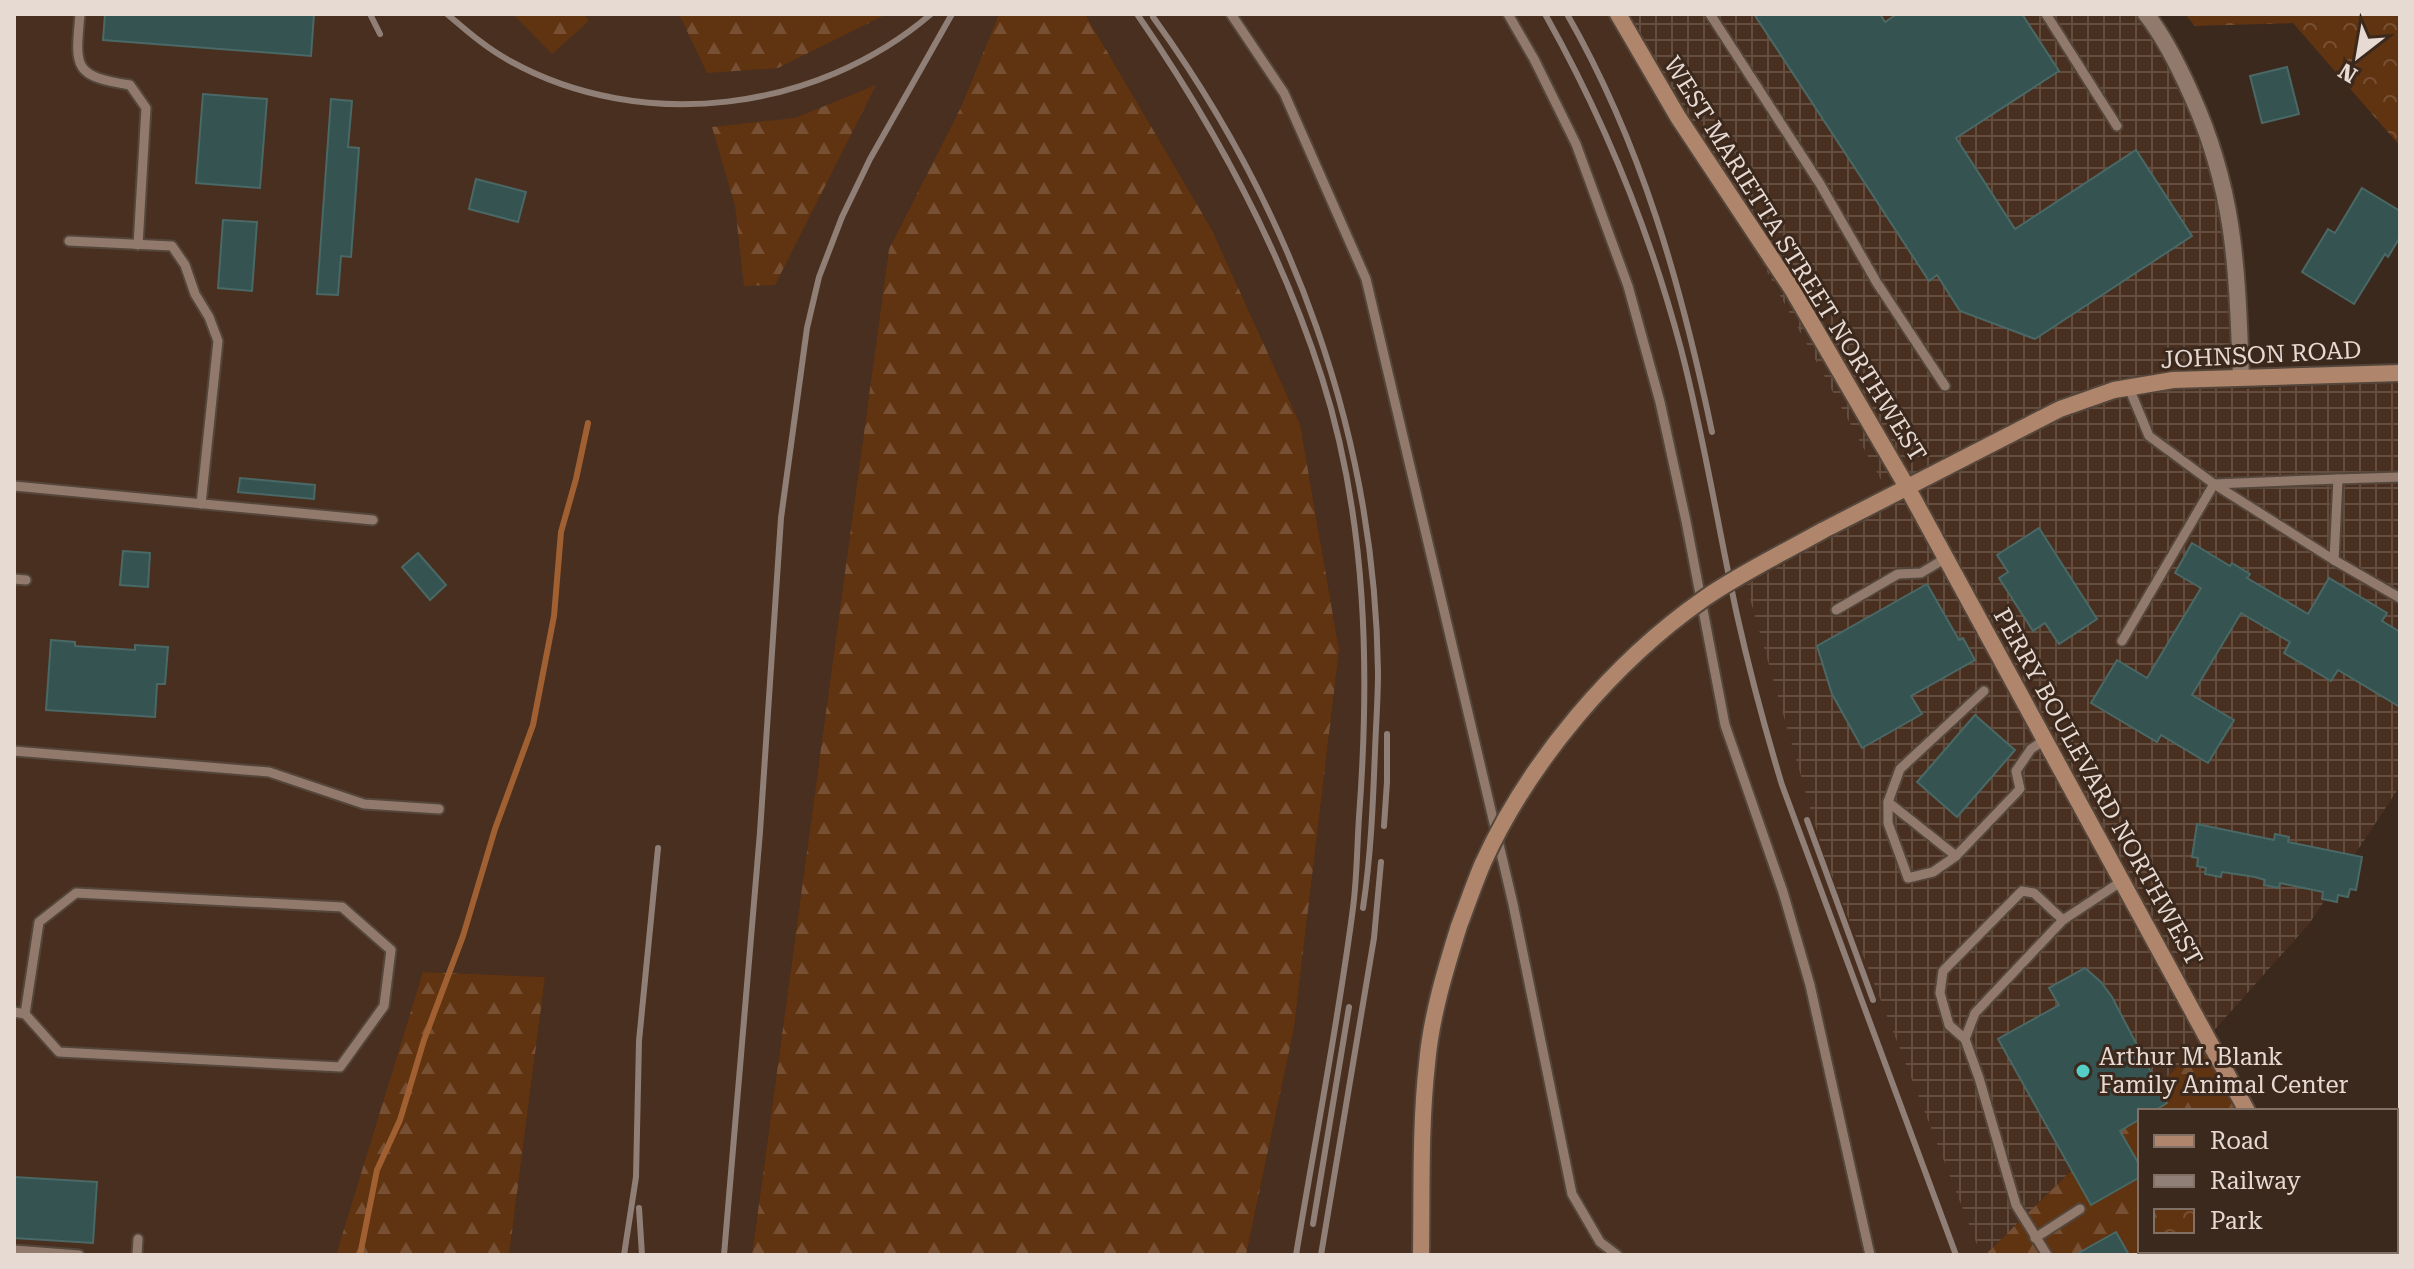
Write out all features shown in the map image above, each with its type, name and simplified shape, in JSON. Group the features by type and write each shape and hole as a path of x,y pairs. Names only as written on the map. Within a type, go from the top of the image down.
{"street":[{"name":"WEST MARIETTA STREET NORTHWEST","path":"1618,14 1678,117 1792,289 1907,487"},
{"path":"2146,14 2177,63 2209,134 2228,200 2237,268 2241,377"},
{"name":"JOHNSON ROAD","path":"1421,1255 1422,1130 1427,1061 1439,993 1459,926 1484,862 1518,801 1569,725 1640,650 1705,597 1822,531 2060,409 2129,388 2173,380 2400,373"},
{"name":"PERRY BOULEVARD NORTHWEST","path":"1907,487 2246,1109"}],"lane":[{"path":"80,14 77,58 82,68 98,80 130,85 146,108 138,245"},
{"path":"1231,14 1284,93 1366,279 1510,889 1572,1194 1600,1242 1617,1255"},
{"path":"1508,14 1576,144 1628,286 1670,447 1725,725 1783,892 1810,985 1870,1255"},
{"path":"1710,14 1820,184 1877,283 1945,386"},
{"path":"2046,14 2117,126"},
{"path":"69,241 172,246 185,265 218,341 201,504"},
{"path":"2129,388 2149,436 2214,484 2400,598"},
{"path":"2214,484 2400,477"},
{"path":"2334,560 2338,479"},
{"path":"2122,641 2214,484"},
{"path":"14,486 373,520"},
{"path":"1836,610 1898,574 1921,573 1946,558"},
{"path":"14,579 26,580"},
{"path":"1984,691 1900,769 1888,802 1888,823 1908,878 1933,872 1956,856 2020,789 2016,771 2031,749 2045,740"},
{"path":"14,751 269,772 364,804 439,809"},
{"path":"1888,802 1956,856"},
{"path":"1965,1039 1975,1013 2063,920 2122,881"},
{"path":"2047,1255 2016,1205 1979,1078 1965,1039 1949,1025 1940,993 1943,971 2022,891 2034,893 2063,920"},
{"path":"14,1012 25,1014 59,1052 340,1067 384,1006 391,950 342,907 76,893 39,922 25,1014"},
{"path":"2035,1238 2080,1209"},
{"path":"137,1255 138,1239"},
{"path":"14,1250 79,1255"}],"shaded area":[{"path":"14,14 999,14 961,107 889,249 752,1255 509,1255 545,977 424,972 336,1255 14,1255"},
{"path":"1085,14 1626,14 1894,503 1982,1255 1246,1255 1294,1028 1339,650 1300,424 1212,230"},
{"path":"1626,14 2140,14 2224,156 2240,389 2400,382 2400,786 2309,924 2209,1036 1985,1255 1981,1255 1824,856 1746,585 1893,502"}],"green space":[{"path":"513,14 584,14 589,21 552,54"},
{"path":"679,14 887,14 778,68 707,73"},
{"path":"999,14 1085,14 1212,230 1300,424 1339,650 1294,1028 1246,1255 752,1255 889,249 961,107"},
{"path":"2185,14 2400,14 2400,146 2293,23 2195,26"},
{"path":"876,85 775,285 744,286 735,206 712,127 795,118"},
{"path":"423,972 545,977 509,1255 336,1255"},
{"path":"2209,1036 2248,1109 2138,1109 2138,1253 2326,1255 1985,1255"}],"building":[{"path":"105,14 314,14 311,56 103,40"},
{"path":"1754,14 1880,14 1885,22 1897,14 2022,14 2059,71 1956,138 2015,229 2136,150 2192,236 2035,339 1960,311 1937,275 1929,281"},
{"path":"2287,67 2299,114 2262,123 2250,76"},
{"path":"203,94 267,99 260,188 196,183"},
{"path":"331,99 352,101 348,147 359,148 351,257 341,256 338,295 317,294"},
{"path":"476,179 526,192 518,222 469,209"},
{"path":"2362,188 2400,211 2400,237 2388,257 2385,254 2354,304 2302,272 2328,229 2335,233"},
{"path":"223,220 257,222 252,291 218,288"},
{"path":"240,478 315,485 314,499 238,492"},
{"path":"2039,528 2097,619 2059,644 2045,623 2033,631 1999,578 2008,572 1997,555"},
{"path":"2192,543 2250,574 2247,578 2308,614 2329,578 2387,613 2382,621 2400,632 2400,707 2338,670 2331,681 2284,653 2290,642 2241,613 2192,695 2234,720 2208,763 2161,735 2157,742 2091,703 2117,660 2147,678 2201,588 2175,573"},
{"path":"123,551 150,553 148,587 120,585"},
{"path":"418,553 446,585 430,600 402,567"},
{"path":"1927,584 1959,640 1963,638 1975,660 1911,696 1922,714 1862,748 1832,694 1817,646"},
{"path":"51,640 75,642 75,646 135,650 135,645 168,647 165,684 157,684 155,717 46,710"},
{"path":"1975,715 2015,750 1957,817 1917,782"},
{"path":"2197,824 2274,840 2275,834 2289,837 2288,842 2362,857 2356,890 2350,889 2348,897 2338,895 2337,902 2322,899 2323,892 2280,883 2279,888 2264,885 2265,880 2255,877 2222,872 2221,877 2205,874 2206,868 2197,866 2198,858 2192,857"},
{"name":"Arthur M. Blank Family Animal Center","path":"2085,968 2101,982 2112,997 2167,1103 2157,1109 2138,1109 2138,1120 2120,1131 2138,1162 2138,1178 2091,1205 1998,1039 2059,1005 2049,988"},
{"path":"14,1177 97,1182 93,1243 14,1238"},
{"path":"2116,1232 2129,1255 2075,1255"}],"waterway":[{"path":"360,1255 377,1170 400,1120 424,1040 463,936 495,829 533,725 554,616 561,532 588,423"}],"railway":[{"path":"370,14 380,34"},
{"path":"447,14 501,56 561,84 615,98 671,104 727,102 782,91 836,73 886,47 931,14"},
{"path":"724,1255 760,832 781,518 807,328 819,277 842,217 870,159 952,14"},
{"path":"1137,14 1219,144 1266,235 1286,282 1322,378 1337,431 1356,541 1362,596 1364,707 1355,885 1340,995 1296,1255"},
{"path":"1545,14 1606,135 1655,262 1681,349 1742,637 1782,785 1956,1255"},
{"path":"1567,14 1617,114 1638,165 1687,323 1712,432"},
{"path":"1153,17 1202,91 1246,167 1284,246 1316,327 1342,411 1361,496 1373,583 1378,672 1371,829 1363,908"},
{"path":"1384,826 1387,734"},
{"path":"1807,820 1873,1000"},
{"path":"624,1255 636,1177 639,1041 658,848"},
{"path":"1321,1255 1374,938 1381,862"},
{"path":"1313,1224 1349,1007"},
{"path":"639,1208 642,1255"}],"place":[{"name":"Arthur M. Blank Family Animal Center","path":"2083,1071"}]}
